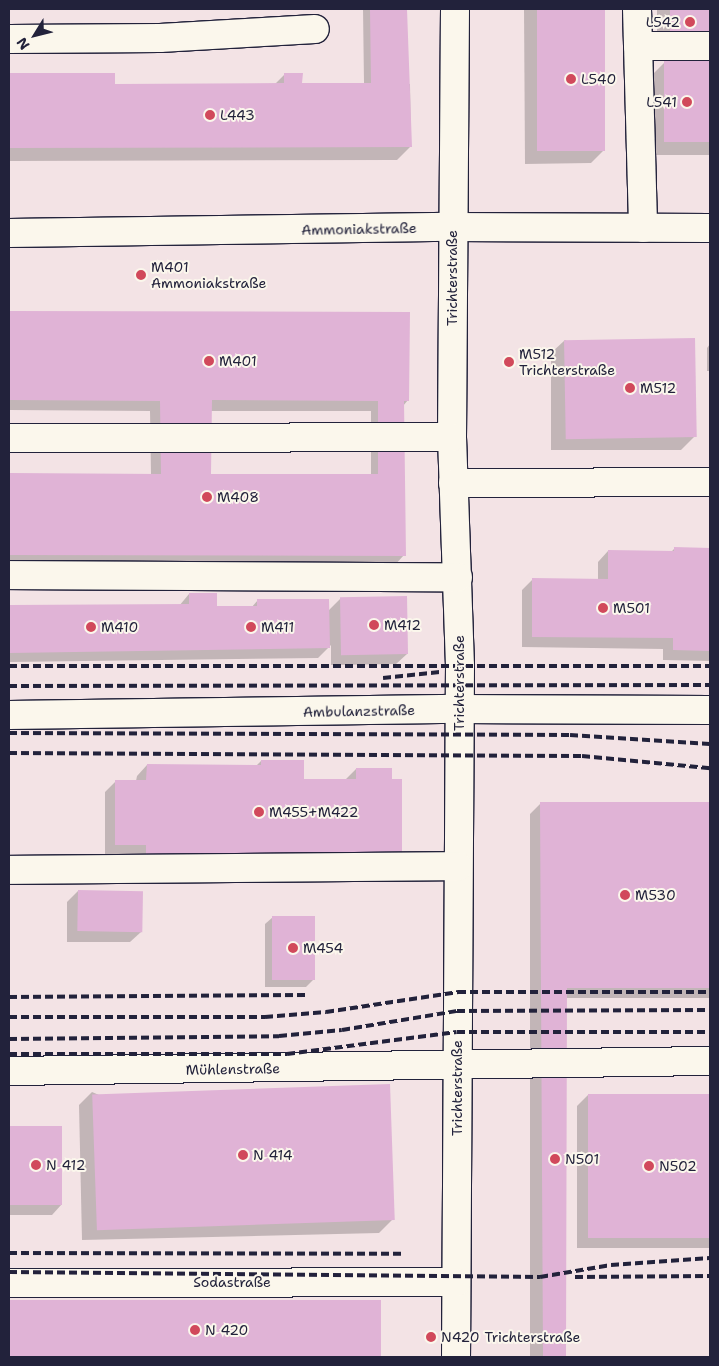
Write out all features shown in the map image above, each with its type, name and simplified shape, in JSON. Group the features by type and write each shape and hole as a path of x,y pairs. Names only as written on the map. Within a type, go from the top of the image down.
{"street":[{"name":"Trichterstraße","path":"455,9 451,227 452,483 458,577 459,709 456,1357"},
{"path":"637,9 643,228"},
{"path":"9,39 160,38 315,30"},
{"path":"638,46 710,46"},
{"name":"Ammoniakstraße","path":"9,233 451,227 710,228"},
{"path":"9,438 452,437"},
{"path":"452,483 710,482"},
{"path":"9,575 458,577"},
{"name":"Ambulanzstraße","path":"9,715 459,709 710,710"},
{"path":"9,870 458,866"},
{"name":"Mühlenstraße","path":"9,1071 710,1061"},
{"name":"Sodastraße","path":"9,1283 456,1282"}],"shaded area":[{"path":"9,9 710,9 710,1357 9,1357"}],"building":[{"name":"L443","path":"370,9 407,9 412,147 9,148 9,73 115,73 115,84 284,83 284,73 303,73 302,83 371,83"},
{"name":"L540","path":"537,9 605,9 605,151 537,151"},
{"name":"L542","path":"670,9 710,9 710,36 670,36"},
{"name":"L541","path":"664,61 710,61 710,142 664,142"},
{"path":"9,311 410,312 409,401 404,401 406,556 9,555 9,473 161,474 160,401 9,400","holes":["212,400 378,401 378,474 211,474"]},
{"name":"M512","path":"695,338 697,437 566,439 564,340"},
{"name":"M501","path":"674,547 710,548 710,651 673,650 673,638 532,637 532,578 608,579 608,550 674,551"},
{"path":"189,593 217,593 217,606 257,606 257,599 329,599 330,648 9,653 9,605 189,604"},
{"name":"M412","path":"407,596 408,654 341,655 340,597"},
{"name":"M455+M422","path":"261,760 304,760 304,779 356,779 356,768 392,768 392,779 402,779 402,858 146,856 146,845 115,845 115,780 146,780 147,764 261,765"},
{"name":"M530","path":"540,802 710,802 710,988 567,988 566,1357 543,1357"},
{"path":"78,890 143,891 142,932 77,931"},
{"name":"M454","path":"272,916 315,916 315,980 272,980"},
{"name":"N 414","path":"390,1084 395,1220 97,1230 92,1094"},
{"name":"N502","path":"588,1094 710,1094 710,1238 588,1238"},
{"name":"N 412","path":"9,1126 62,1126 62,1205 9,1205"},
{"name":"N 420","path":"9,1300 381,1300 381,1357 9,1357"}],"railway":[{"path":"9,666 710,666"},
{"path":"383,678 440,672"},
{"path":"9,686 710,685"},
{"path":"9,733 570,735 710,744"},
{"path":"9,753 582,756 710,768"},
{"path":"9,1017 265,1017 326,1012 458,992 710,992"},
{"path":"9,997 308,995"},
{"path":"9,1039 279,1036 342,1030 457,1011 710,1010"},
{"path":"9,1054 287,1054 457,1032 710,1032"},
{"path":"9,1253 401,1254"},
{"path":"9,1272 540,1277 611,1265 710,1258"},
{"path":"575,1277 710,1276"}],"place":[{"name":"L542","path":"690,22"},
{"name":"L540","path":"571,79"},
{"name":"L541","path":"687,102"},
{"name":"L443","path":"210,115"},
{"name":"M401 Ammoniakstraße","path":"141,275"},
{"name":"M401","path":"209,361"},
{"name":"M512 Trichterstraße","path":"509,362"},
{"name":"M512","path":"630,388"},
{"name":"M408","path":"207,497"},
{"name":"M501","path":"603,608"},
{"name":"M412","path":"374,625"},
{"name":"M410","path":"91,627"},
{"name":"M411","path":"251,627"},
{"name":"M455+M422","path":"259,812"},
{"name":"M530","path":"625,895"},
{"name":"M454","path":"293,948"},
{"name":"N 414","path":"243,1155"},
{"name":"N501","path":"555,1159"},
{"name":"N 412","path":"36,1165"},
{"name":"N502","path":"649,1166"},
{"name":"N 420","path":"195,1330"},
{"name":"N420 Trichterstraße","path":"431,1337"}]}
